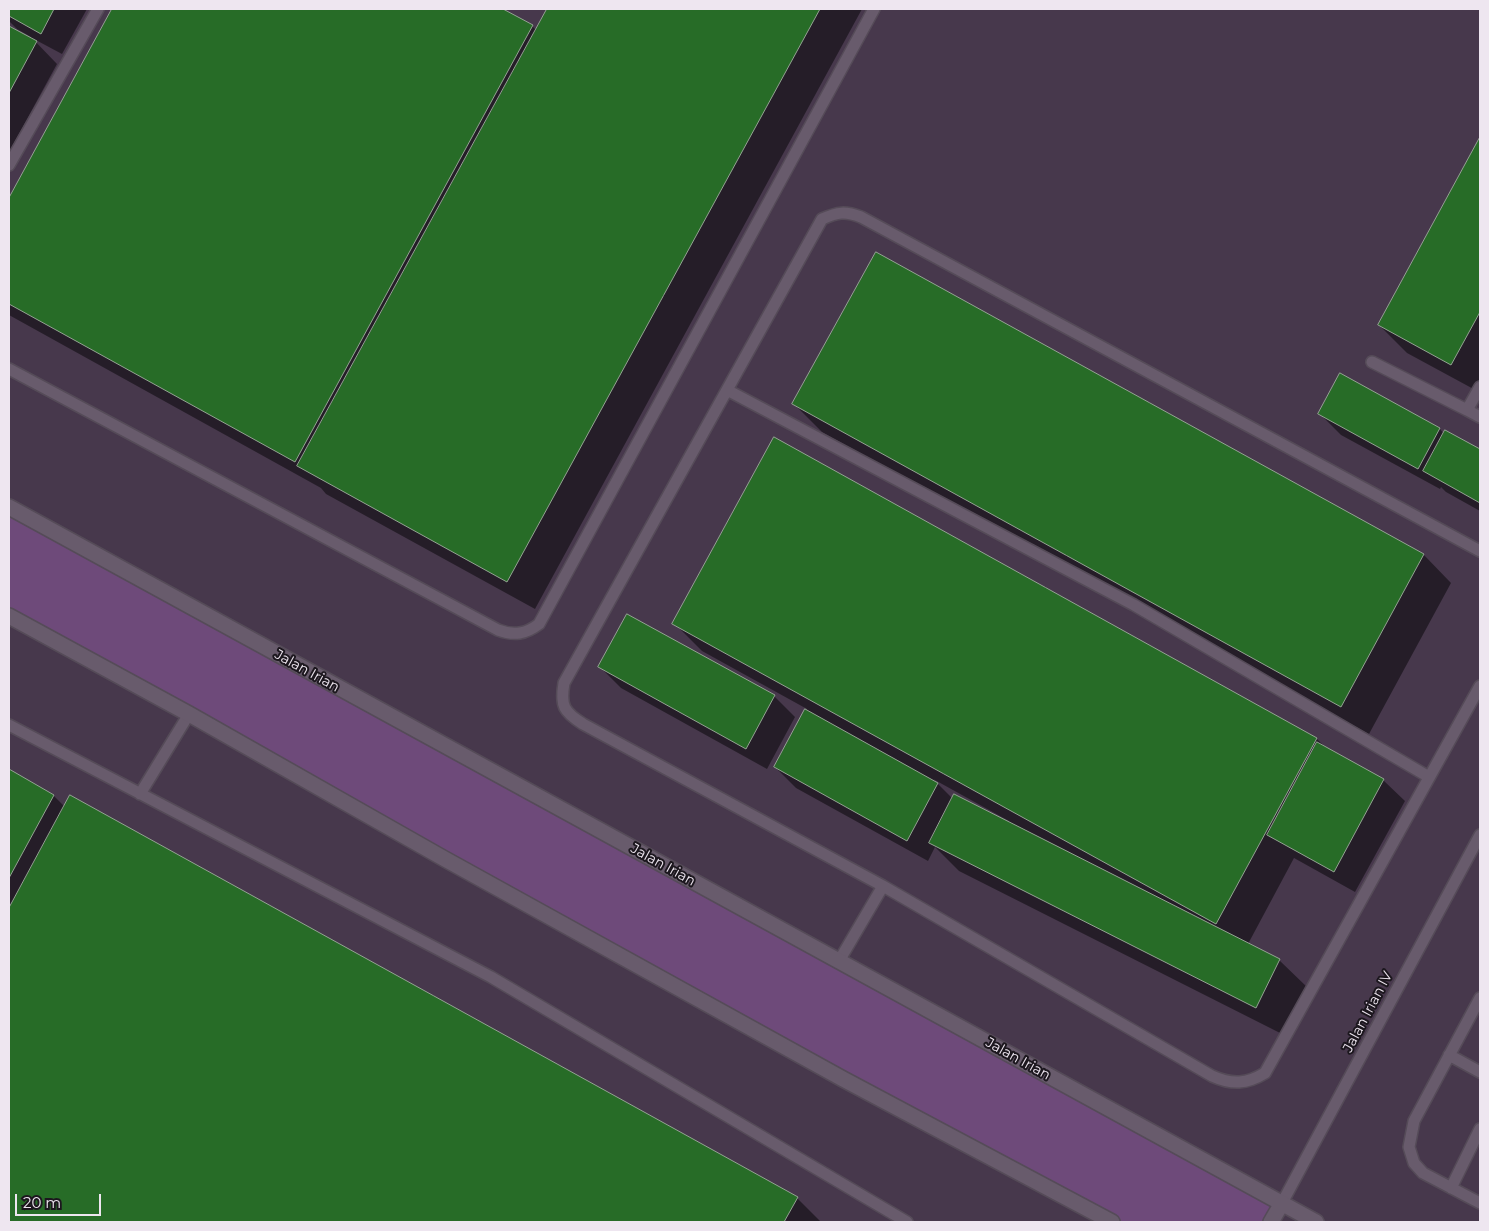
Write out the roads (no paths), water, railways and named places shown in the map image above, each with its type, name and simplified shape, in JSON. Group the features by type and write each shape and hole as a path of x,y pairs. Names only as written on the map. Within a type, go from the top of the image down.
{"street":[{"name":"Jalan Irian","path":"9,507 1316,1222"},
{"path":"9,616 843,1079 1112,1222"},
{"path":"1271,1222 1282,1203"}],"lane":[{"path":"9,165 98,9"},
{"path":"9,369 498,630 508,634 520,634 530,631 539,624 874,9"},
{"path":"1480,550 870,222 851,213 840,212 822,219 564,683 562,694 566,712 583,724 883,886 1212,1076 1222,1080 1243,1082 1253,1080 1265,1073 1480,686"},
{"path":"1372,362 1480,417"},
{"path":"1467,410 1480,387"},
{"path":"727,390 1134,605 1429,777"},
{"path":"140,794 188,714"},
{"path":"9,725 491,977 906,1222"},
{"name":"Jalan Irian IV","path":"1282,1203 1480,835"},
{"path":"839,961 883,886"},
{"path":"1480,998 1414,1120 1409,1147 1414,1163 1424,1173 1480,1203"},
{"path":"1449,1056 1480,1072"},
{"path":"1451,1188 1480,1129"}]}
